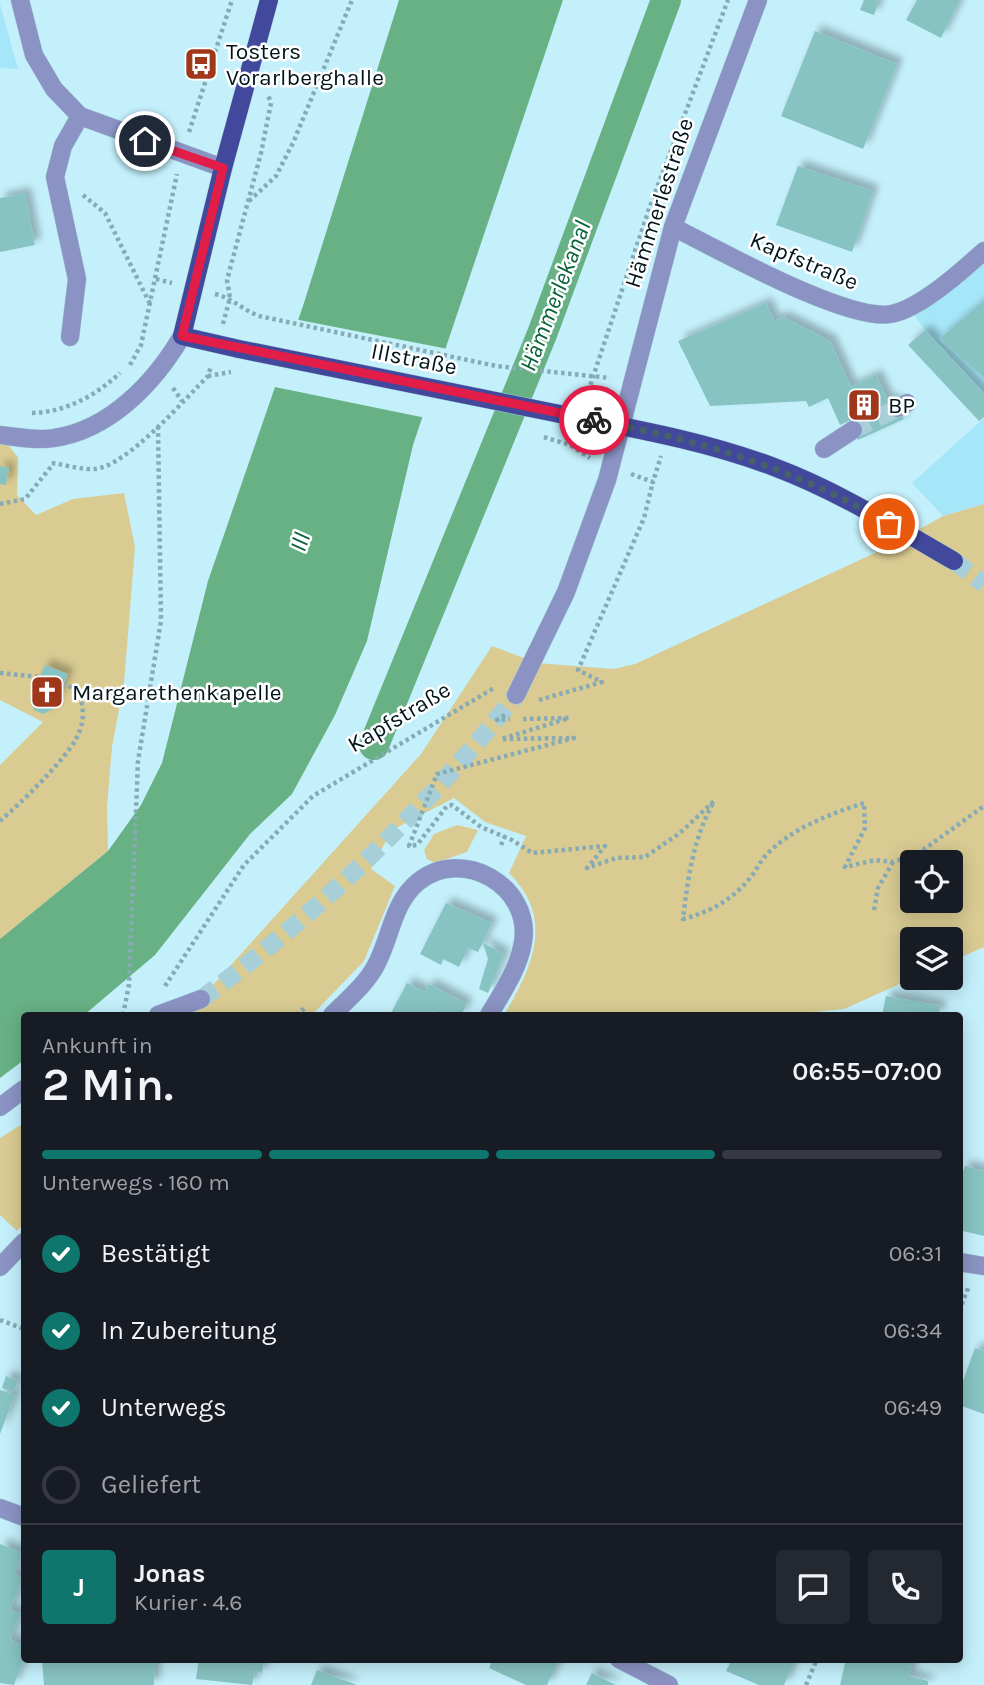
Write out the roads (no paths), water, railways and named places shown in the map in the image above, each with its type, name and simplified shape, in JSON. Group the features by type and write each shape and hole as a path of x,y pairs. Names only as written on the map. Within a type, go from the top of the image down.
{"main road":[{"path":"182,336 223,168 256,57 269,0"},
{"name":"Illstraße","path":"182,336 668,434 776,468 846,498 954,561"}],"street":[{"path":"20,0 34,55 54,89 79,116 223,168"},
{"name":"Hämmerlestraße","path":"620,425 674,228 758,0"},
{"path":"70,337 77,279 55,177 63,146 79,116"},
{"name":"Kapfstraße","path":"674,228 777,279 866,313 892,314 920,301 984,251"},
{"path":"0,435 54,439 92,427 161,371 182,336"},
{"path":"515,702 566,592 607,480 620,425"},
{"path":"824,449 853,430"},
{"path":"335,1012 375,967 406,894 420,880 447,867 472,870 505,886 517,900 523,917 523,943 508,984 491,1012"},
{"path":"166,1012 201,999"},
{"path":"0,1107 21,1091"},
{"path":"0,1267 21,1245"},
{"path":"963,1263 984,1266"},
{"path":"0,1508 21,1516"},
{"path":"626,1663 669,1685"}],"water":[{"name":"Ill","path":"399,0 563,0 413,445 367,641 335,715 292,794 250,834 155,955 88,1012 21,1012 21,1062 0,1078 0,939 108,851 141,805 162,763 208,581 303,306"}],"waterway":[{"name":"Hämmerlekanal","path":"374,745 542,334 666,0"}],"tunnel":[{"path":"853,430 898,408"},
{"path":"954,561 984,584"},
{"path":"201,999 287,931 369,858 445,779 516,695"}],"place":[{"name":"Tosters Vorarlberghalle","path":"201,64"},
{"name":"BP","path":"864,405"},
{"name":"Margarethenkapelle","path":"47,692"}]}
